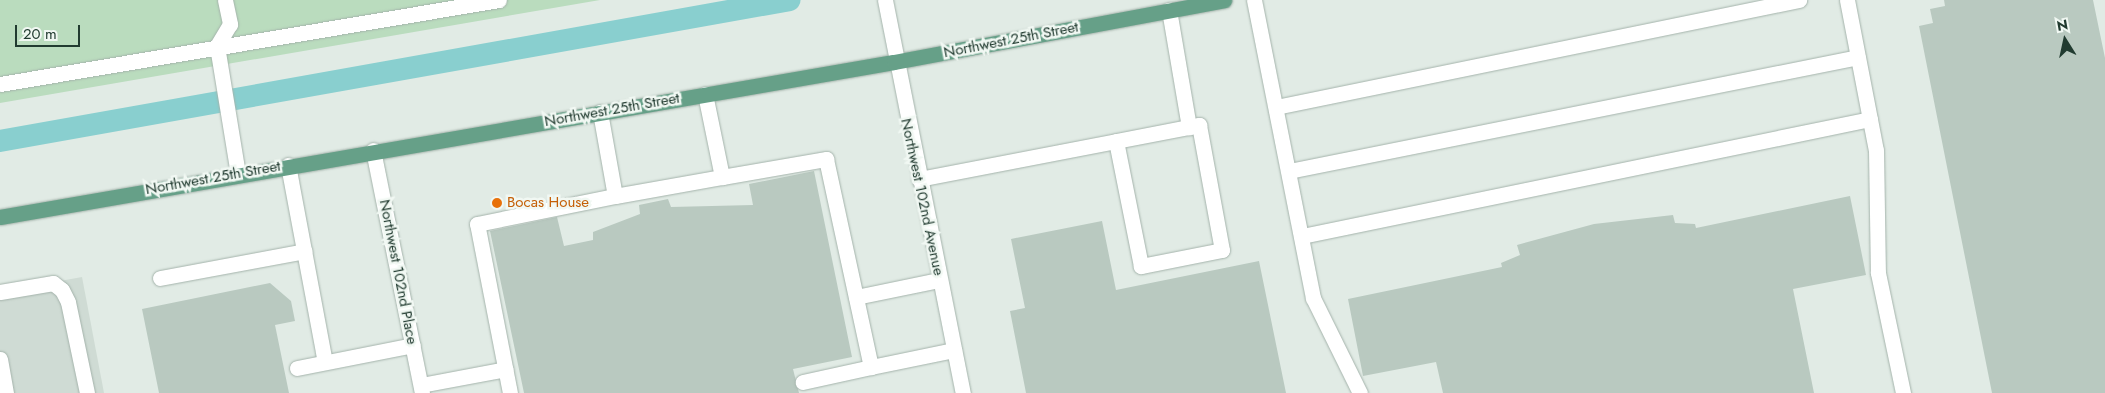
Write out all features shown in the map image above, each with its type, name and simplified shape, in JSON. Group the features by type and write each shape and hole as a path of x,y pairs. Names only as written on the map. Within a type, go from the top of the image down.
{"main road":[{"name":"Northwest 25th Street","path":"0,217 374,150 894,62 1224,0"}],"street":[{"path":"225,0 230,24 217,46 238,174"},
{"path":"0,84 461,3 499,0"},
{"name":"Northwest 102nd Avenue","path":"885,0 894,62 963,393"},
{"path":"1254,0 1313,298 1360,393"},
{"path":"1276,107 1799,0"},
{"path":"1847,0 1876,150 1878,273 1903,393"},
{"path":"1169,10 1189,127"},
{"path":"1289,171 1858,57"},
{"path":"705,94 722,177"},
{"path":"600,112 615,196"},
{"path":"1302,236 1870,119"},
{"path":"919,179 1116,141 1189,127 1199,125 1222,250 1141,266 1116,141"},
{"name":"Northwest 102nd Place","path":"374,150 422,389"},
{"path":"510,393 477,224 615,196 826,159 871,367"},
{"path":"288,165 326,362"},
{"path":"160,278 304,251"},
{"path":"856,297 939,280"},
{"path":"0,292 53,283 62,290 68,302 86,393"},
{"path":"298,368 413,345"},
{"path":"803,382 954,350"},
{"path":"0,359 6,393"},
{"path":"422,389 506,369"}],"shaded area":[{"path":"82,277 104,393 0,393 0,292"}],"green space":[{"path":"0,0 600,0 0,103"}],"building":[{"path":"1944,0 2093,0 2105,58 2105,393 1992,393 1919,26 1933,23 1930,9 1945,6"},
{"path":"814,171 852,357 793,369 799,393 524,393 490,231 557,217 564,246 593,240 593,232 640,214 639,205 668,199 671,207 753,205 749,184"},
{"path":"1850,196 1866,275 1793,289 1814,393 1443,393 1436,362 1363,376 1348,299 1502,267 1501,263 1520,255 1517,245 1594,224 1673,215 1675,223 1695,224 1696,228"},
{"path":"1102,221 1116,290 1259,261 1286,393 1026,393 1010,311 1025,308 1011,239"},
{"path":"270,283 291,301 295,321 275,325 289,393 159,393 142,309"}],"waterway":[{"path":"0,141 790,0"}],"place":[{"name":"Bocas House","path":"497,203"}]}
